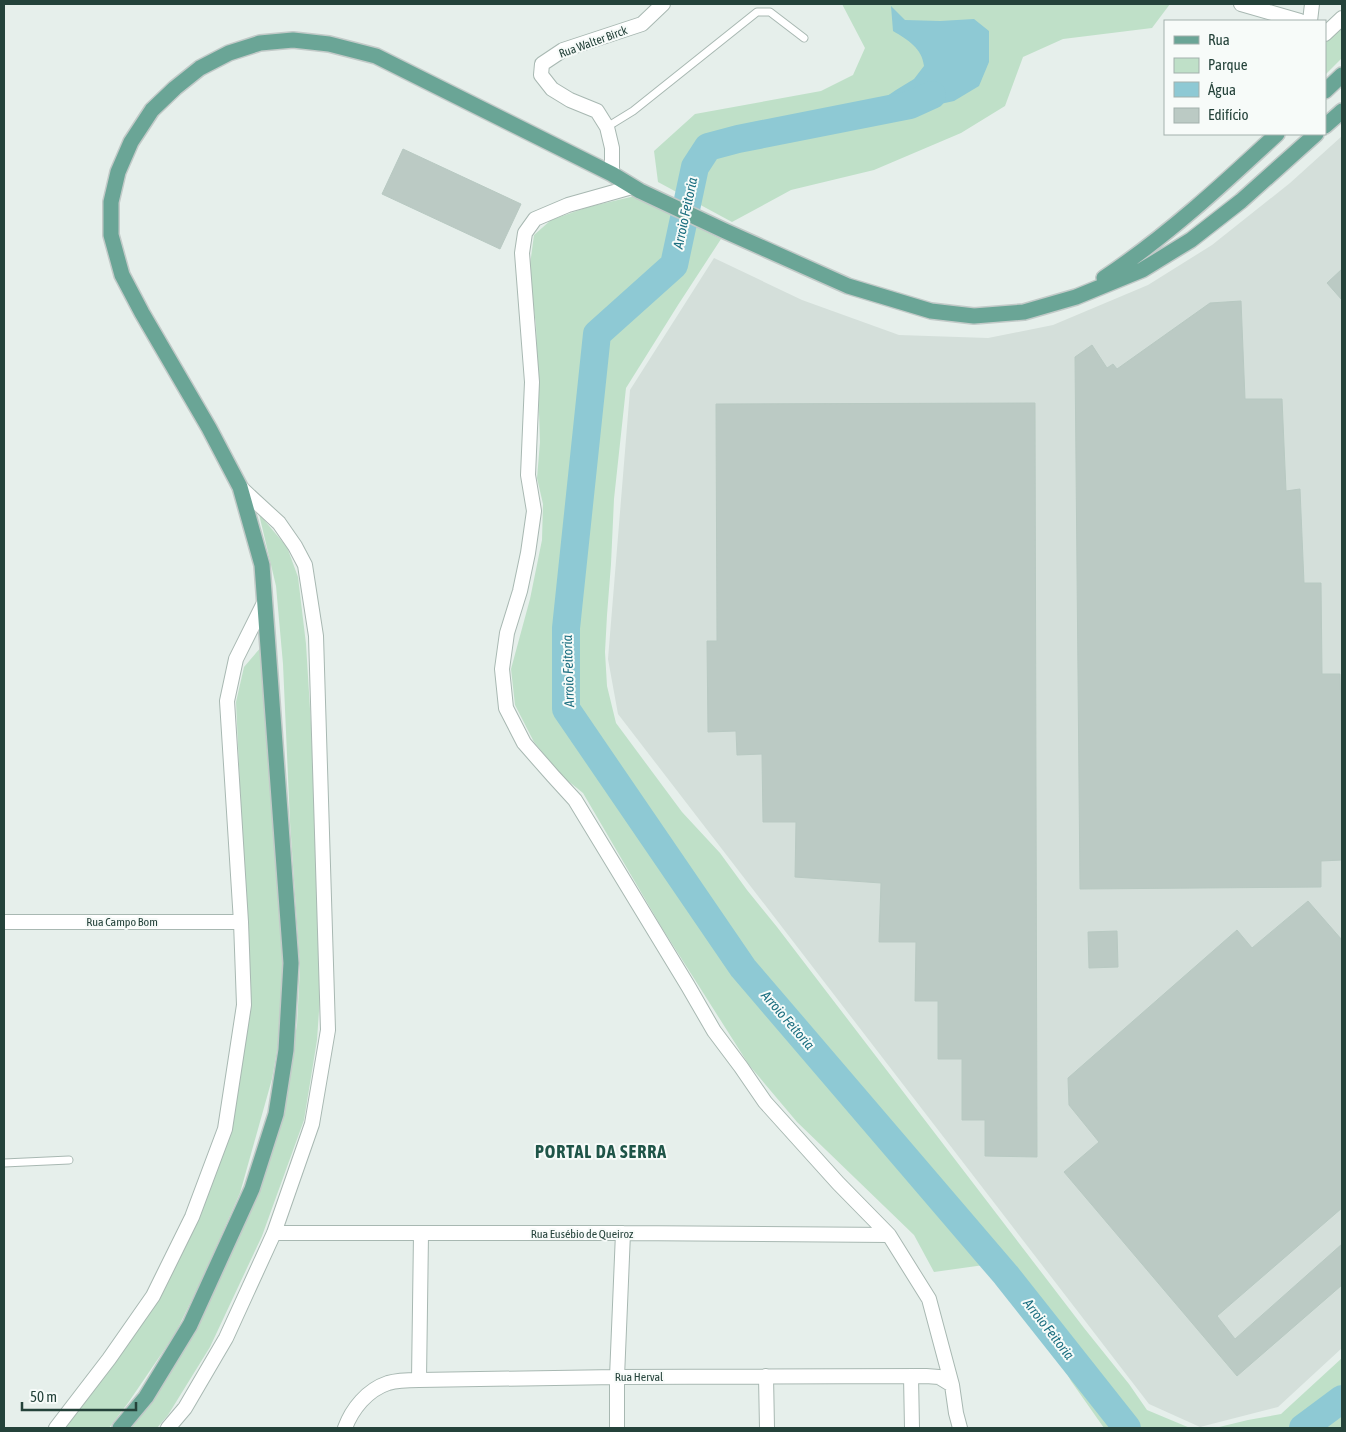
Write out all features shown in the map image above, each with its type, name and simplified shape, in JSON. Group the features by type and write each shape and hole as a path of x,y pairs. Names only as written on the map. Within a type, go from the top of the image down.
{"main road":[{"path":"120,1428 146,1397 190,1325 252,1189 276,1114 286,1050 291,963 262,565 240,487 210,428 142,313 122,275 111,235 111,202 118,172 130,142 152,110 200,68 229,53 260,43 293,40 328,44 376,56 612,174 636,189 848,286 931,311 974,316 1024,312 1076,298 1142,270 1191,240 1241,201 1315,135"},
{"path":"1326,90 1342,75"},
{"path":"1326,125 1342,111"},
{"path":"1076,298 1150,246 1217,190 1276,135"}],"street":[{"name":"Rua Walter Birck","path":"612,174 612,148 607,127 597,111 570,100 552,89 541,75 542,64 563,50 642,24 663,4"},
{"path":"1241,4 1297,20"},
{"path":"1310,20 1312,4"},
{"path":"1326,33 1342,18"},
{"path":"636,189 568,205 534,219 525,233 522,253 532,382 528,475 534,511 526,563 508,633 502,669 506,708 524,743 575,800 714,1031 741,1066 765,1102 838,1183 889,1235 929,1299 952,1385 960,1428"},
{"path":"168,1428 185,1408 226,1338 274,1233 312,1124 328,1030 316,636 305,565 279,523 240,487"},
{"path":"56,1428 109,1360 153,1296 192,1217 225,1129 244,1005 241,922 227,701 236,659 265,601"},
{"name":"Rua Campo Bom","path":"4,922 241,922"},
{"name":"Rua Eusébio de Queiroz","path":"274,1233 889,1235"},
{"path":"617,1428 617,1376 623,1233"},
{"path":"419,1380 422,1234"},
{"name":"Rua Herval","path":"345,1428 355,1407 376,1389 387,1384 419,1380 617,1376 911,1376 939,1377 952,1385"},
{"path":"766,1376 767,1428"},
{"path":"911,1376 912,1428"}],"lane":[{"path":"607,127 633,111 757,12 770,12 804,38"},
{"path":"4,1163 69,1160"}],"shaded area":[{"path":"1342,136 1342,1348 1278,1407 1200,1427 1149,1404 618,714 608,659 630,390 714,258 802,300 899,335 988,338 1053,325 1148,285 1212,245 1290,183"}],"green space":[{"path":"842,4 1170,4 1152,28 1063,39 1023,57 1005,106 961,133 874,170 791,190 732,222 658,182 654,151 695,114 821,91 853,75 865,48"},
{"path":"1342,26 1342,58 1326,74 1326,41"},
{"path":"635,196 721,239 626,388 614,499 605,652 607,686 616,723 682,812 720,853 1129,1384 1147,1410 1190,1428 1104,1428 1071,1381 1047,1337 1000,1275 984,1265 934,1272 914,1235 797,1122 749,1065 662,928 583,793 562,776 534,742 515,705 511,669 530,599 542,540 543,504 537,478 540,442 536,325 529,272 534,235 551,220 588,207"},
{"path":"259,514 287,547 298,577 306,644 321,982 317,1040 304,1120 262,1236 210,1347 168,1415 157,1428 129,1428 193,1331 233,1250 258,1188 281,1116 297,1025 300,967 290,822 283,664 276,586"},
{"path":"262,646 284,965 279,1039 272,1079 240,1193 175,1334 109,1428 65,1428 160,1298 198,1218 230,1129 245,1043 250,1000 236,702 244,667"},
{"path":"1342,1358 1342,1428 1215,1428 1281,1414"}],"water":[{"path":"891,6 905,20 940,21 974,19 989,31 989,62 979,86 954,101 922,108 899,108 883,111 874,105 914,79 924,66 917,49 909,41 893,31"}],"building":[{"path":"403,149 521,204 500,249 382,194"},
{"path":"1342,269 1342,300 1327,283"},
{"path":"1241,301 1245,399 1282,399 1286,491 1300,489 1304,583 1321,583 1322,674 1340,674 1342,860 1321,861 1321,887 1080,889 1075,357 1092,345 1107,368 1113,364 1117,369 1210,303"},
{"path":"1035,403 1037,1157 985,1156 985,1120 962,1120 962,1059 938,1059 938,1001 915,1001 916,942 879,942 881,883 795,877 796,822 763,822 762,754 737,755 736,731 708,732 707,641 717,641 716,404"},
{"path":"1308,901 1342,940 1342,1208 1217,1316 1235,1339 1342,1244 1342,1285 1237,1376 1064,1172 1099,1142 1069,1105 1068,1078 1237,930 1252,948"},
{"path":"1117,931 1118,967 1089,968 1088,932"}],"waterway":[{"name":"Arroio Feitoria","path":"932,95 910,105 738,139 708,147 695,167 674,265 597,334 566,628 566,709 743,968 1006,1275 1127,1428"},
{"name":"Arroio Feitoria","path":"1303,1428 1342,1399"}],"district":[{"name":"PORTAL DA SERRA","path":"601,1152"}]}
